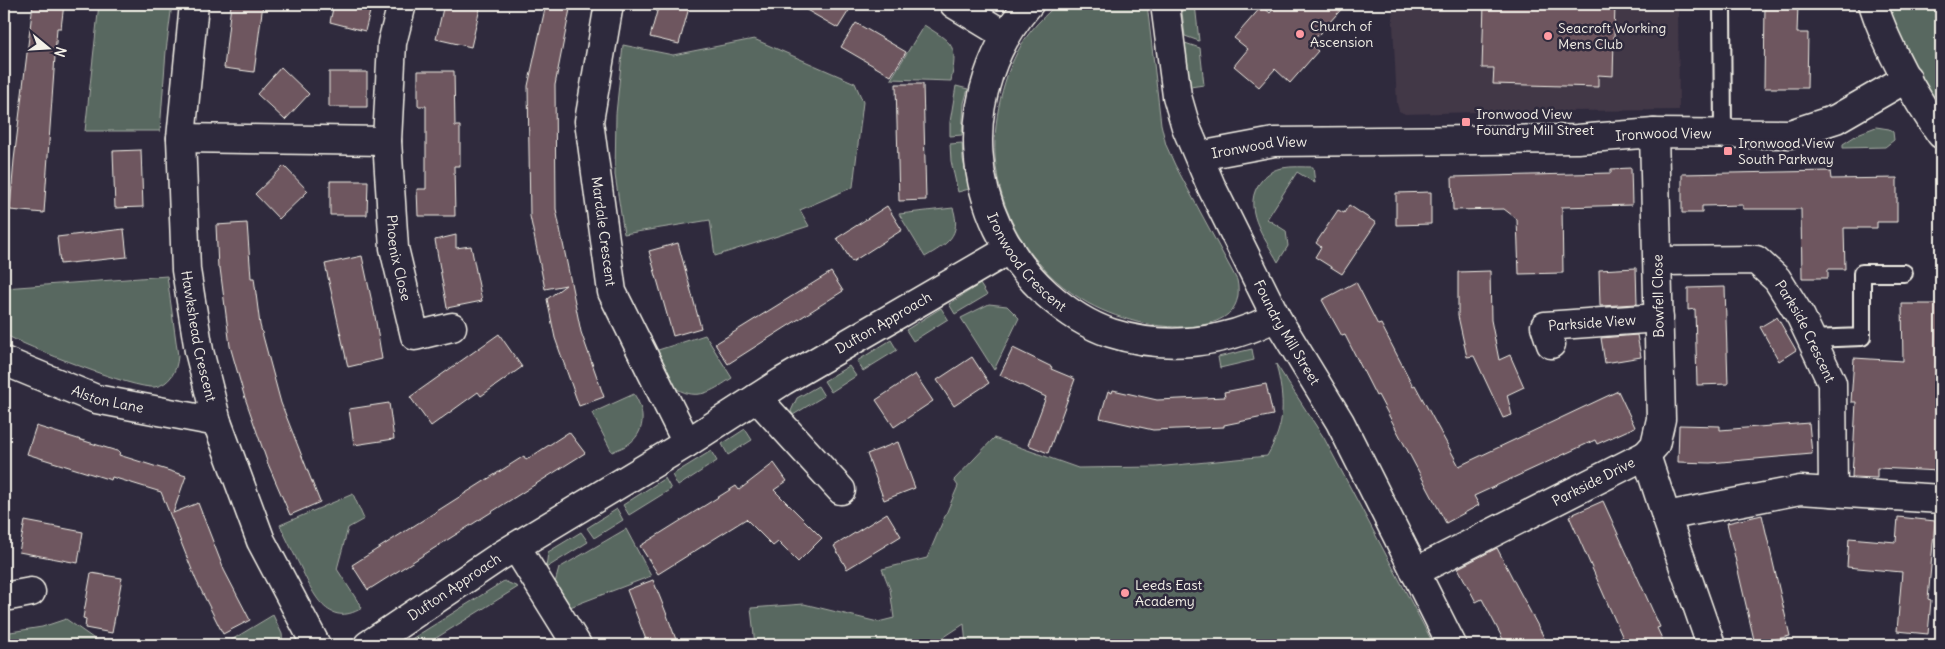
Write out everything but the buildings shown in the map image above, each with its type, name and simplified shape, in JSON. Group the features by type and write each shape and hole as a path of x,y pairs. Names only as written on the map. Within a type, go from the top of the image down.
{"street":[{"name":"Hawkshead Crescent","path":"194,4 181,138 186,270 199,351 217,422 261,541 316,645"},
{"name":"Phoenix Close","path":"402,4 392,43 387,141 394,248 415,336 452,327"},
{"name":"Mardale Crescent","path":"609,4 589,121 612,292 688,443"},
{"path":"954,4 1005,35"},
{"name":"Ironwood Crescent","path":"1029,4 1005,35 988,73 982,94 978,135 981,177 986,198 993,218 1025,272 1055,301 1090,324 1110,333 1151,342 1194,342 1237,334 1276,317"},
{"name":"Foundry Mill Street","path":"1165,4 1177,96 1186,127 1215,194 1276,317 1340,422 1452,645"},
{"path":"1872,4 1881,28 1907,78 1941,134"},
{"name":"Ironwood View","path":"1199,156 1274,142 1577,139 1654,133 1790,134 1836,119 1907,78"},
{"name":"Bowfell Close","path":"1646,455 1655,445 1661,419 1654,133"},
{"path":"181,138 387,141"},
{"name":"Dufton Approach","path":"368,645 516,547 688,443 757,398 1010,249"},
{"name":"Parkside Crescent","path":"1658,261 1756,260 1777,279 1801,317 1832,383 1833,492"},
{"name":"Parkside View","path":"1551,344 1545,326 1659,318"},
{"name":"Alston Lane","path":"4,361 96,399 217,422"},
{"path":"757,398 841,490"},
{"name":"Parkside Drive","path":"1415,572 1646,455 1711,645"},
{"path":"1666,516 1800,490 1941,499"},
{"name":"Dufton Approach","path":"516,547 577,645"},
{"path":"4,597 31,592"}],"lane":[{"path":"1722,4 1723,133"},
{"path":"1811,339 1862,337 1862,273 1904,272"}],"shaded area":[{"path":"1392,4 1678,4 1679,110 1405,114 1399,111 1397,104"}],"green space":[{"path":"99,4 172,4 166,51 160,131 85,131"},
{"path":"1057,4 1147,4 1161,124 1166,145 1237,280 1238,298 1231,311 1220,320 1204,325 1169,327 1137,322 1094,307 1063,286 1047,272 1033,256 1011,219 1003,199 995,156 996,124 1002,90 1014,58 1022,44 1034,27"},
{"path":"1181,4 1195,4 1199,41 1185,36"},
{"path":"1873,4 1941,4 1941,134"},
{"path":"924,25 942,37 951,47 954,60 951,81 891,79"},
{"path":"754,39 855,83 863,102 853,187 800,210 809,226 715,256 710,220 624,234 615,175 616,114 623,45 673,55"},
{"path":"1185,43 1200,48 1204,85 1190,87"},
{"path":"956,86 968,89 964,103 962,135 950,136 950,122"},
{"path":"1876,127 1889,129 1893,132 1894,140 1885,147 1843,148 1843,144 1860,133"},
{"path":"962,143 969,189 958,192 951,161 950,144"},
{"path":"1313,167 1315,183 1297,172 1267,219 1286,231 1288,246 1278,262 1256,222 1253,200 1256,190 1264,178 1276,169"},
{"path":"953,208 956,226 951,238 940,248 925,257 899,214"},
{"path":"167,276 178,356 172,376 165,383 155,387 126,382 104,375 56,357 4,334 4,288"},
{"path":"980,284 987,295 955,314 949,304"},
{"path":"989,304 1007,306 1019,318 994,370 961,318"},
{"path":"941,308 948,319 913,341 906,330"},
{"path":"705,335 732,378 714,389 701,394 681,391 668,381 655,351"},
{"path":"891,340 897,350 863,371 857,361"},
{"path":"1252,349 1254,360 1220,368 1218,357"},
{"path":"1276,364 1324,438 1434,645 966,645 964,624 932,645 755,645 751,608 804,604 878,622 894,618 890,589 882,569 927,558 958,486 954,480 994,438 1078,468 1156,467 1267,456 1278,433 1282,412 1281,389"},
{"path":"849,366 856,376 831,392 824,381"},
{"path":"818,386 824,396 793,415 791,411 797,398"},
{"path":"634,394 642,413 639,432 630,443 612,452 592,413"},
{"path":"745,429 752,440 728,455 722,444"},
{"path":"711,451 717,461 678,486 672,475"},
{"path":"665,478 671,489 629,515 623,505"},
{"path":"353,494 364,519 348,528 337,569 362,608 350,613 339,614 330,611 316,597 280,525"},
{"path":"617,509 623,520 594,538 587,528"},
{"path":"626,529 651,576 570,607 555,583 559,568"},
{"path":"581,532 588,542 546,568 548,552"},
{"path":"504,581 518,587 425,645 413,645 410,640"},
{"path":"273,615 282,634 283,645 230,645 228,642"},
{"path":"66,619 103,645 4,645 4,633 42,627"}],"place":[{"name":"Church of Ascension","path":"1300,34"},
{"name":"Seacroft Working Mens Club","path":"1548,36"},
{"name":"Ironwood View Foundry Mill Street","path":"1466,122"},
{"name":"Ironwood View South Parkway","path":"1728,151"},
{"name":"Leeds East Academy","path":"1125,593"}]}
